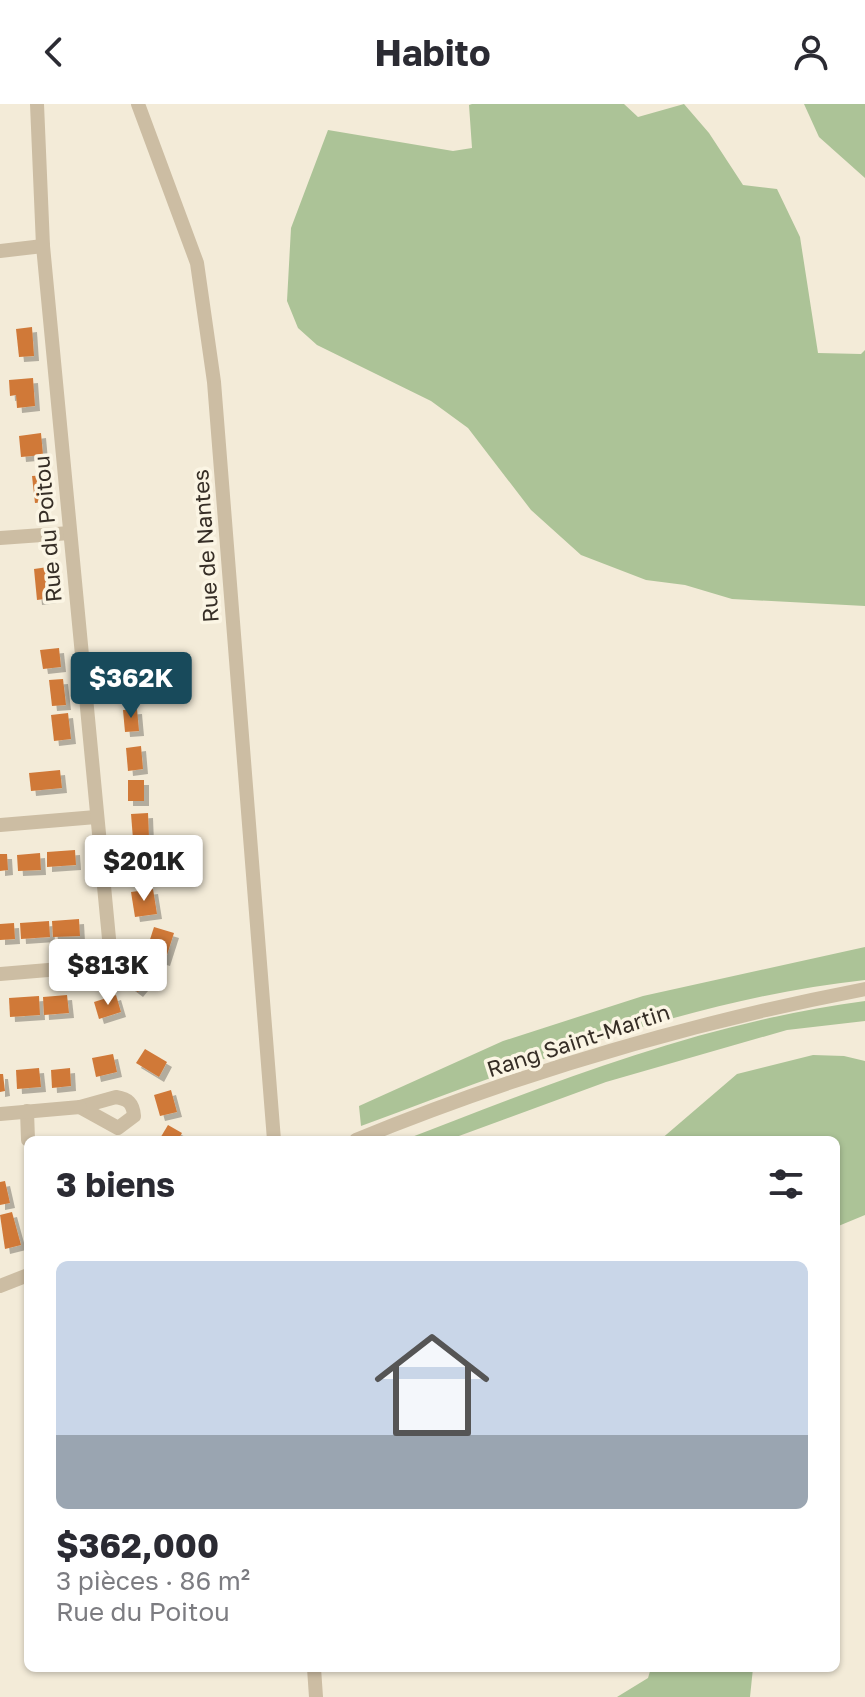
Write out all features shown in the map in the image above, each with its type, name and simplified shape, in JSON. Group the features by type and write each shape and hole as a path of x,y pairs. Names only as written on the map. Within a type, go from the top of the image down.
{"street":[{"name":"Rue du Poitou","path":"0,974 96,966 110,949 43,246 37,104"},
{"name":"Rue de Nantes","path":"138,104 197,263 214,382 274,1136"},
{"path":"0,251 43,246"},
{"path":"0,538 70,533"},
{"path":"0,825 96,817"},
{"name":"Rang Saint-Martin","path":"367,1136 609,1048 760,1009 865,989"},
{"path":"0,1114 80,1107"},
{"path":"27,1111 28,1136"},
{"path":"0,1286 24,1277"},
{"path":"314,1672 316,1697"}],"green space":[{"path":"624,104 638,117 684,104 709,133 743,185 777,189 800,237 818,353 861,354 865,350 865,606 732,599 685,585 646,580 581,555 531,510 468,428 431,401 317,345 298,328 287,301 291,228 328,130 453,151 472,148 469,105"},
{"path":"804,104 865,104 865,178 819,137"},
{"path":"865,947 865,980 800,989 672,1018 547,1058 361,1126 359,1106 503,1041 643,996"},
{"path":"865,1001 865,1021 787,1030 606,1082 459,1136 414,1136 630,1057 687,1039 804,1011"},
{"path":"813,1055 844,1056 865,1061 865,1215 840,1225 840,1136 665,1136 737,1074"},
{"path":"650,1672 753,1672 750,1697 617,1697 648,1678"}],"building":[{"path":"32,327 34,356 19,357 16,329"},
{"path":"33,378 35,406 17,408 16,395 10,396 9,380"},
{"path":"41,433 43,455 21,457 19,436"},
{"path":"48,475 51,502 35,503 32,476"},
{"path":"48,567 52,598 37,600 34,569"},
{"path":"59,648 61,667 43,669 40,650"},
{"path":"63,679 66,705 52,706 49,680"},
{"path":"137,709 139,731 125,732 123,710"},
{"path":"68,713 71,739 54,741 51,715"},
{"path":"141,746 143,769 128,771 126,748"},
{"path":"60,770 62,788 31,791 29,773"},
{"path":"128,780 144,780 144,801 128,801"},
{"path":"148,813 149,838 133,839 131,814"},
{"path":"75,850 76,865 47,867 47,852"},
{"path":"153,851 156,878 136,880 133,853"},
{"path":"40,853 41,870 18,871 17,855"},
{"path":"0,854 7,854 8,870 0,871"},
{"path":"153,889 157,914 135,917 131,892"},
{"path":"79,919 80,936 53,937 52,921"},
{"path":"49,921 50,937 21,939 20,923"},
{"path":"14,923 15,939 0,940 0,924"},
{"path":"154,927 174,933 165,961 145,955"},
{"path":"141,964 153,974 138,992 126,983"},
{"path":"67,995 69,1013 44,1015 43,997"},
{"path":"116,995 121,1012 99,1019 94,1002"},
{"path":"39,996 40,1015 10,1017 9,998"},
{"path":"145,1049 167,1062 159,1077 136,1063"},
{"path":"113,1054 117,1072 96,1077 92,1058"},
{"path":"39,1068 41,1087 17,1089 16,1070"},
{"path":"70,1068 71,1086 52,1088 51,1070"},
{"path":"0,1074 3,1074 5,1091 0,1092"},
{"path":"171,1090 177,1112 160,1116 154,1095"},
{"path":"168,1125 182,1133 180,1136 161,1136"},
{"path":"5,1181 10,1203 0,1205 0,1182"},
{"path":"12,1212 21,1245 5,1249 0,1215"}]}
